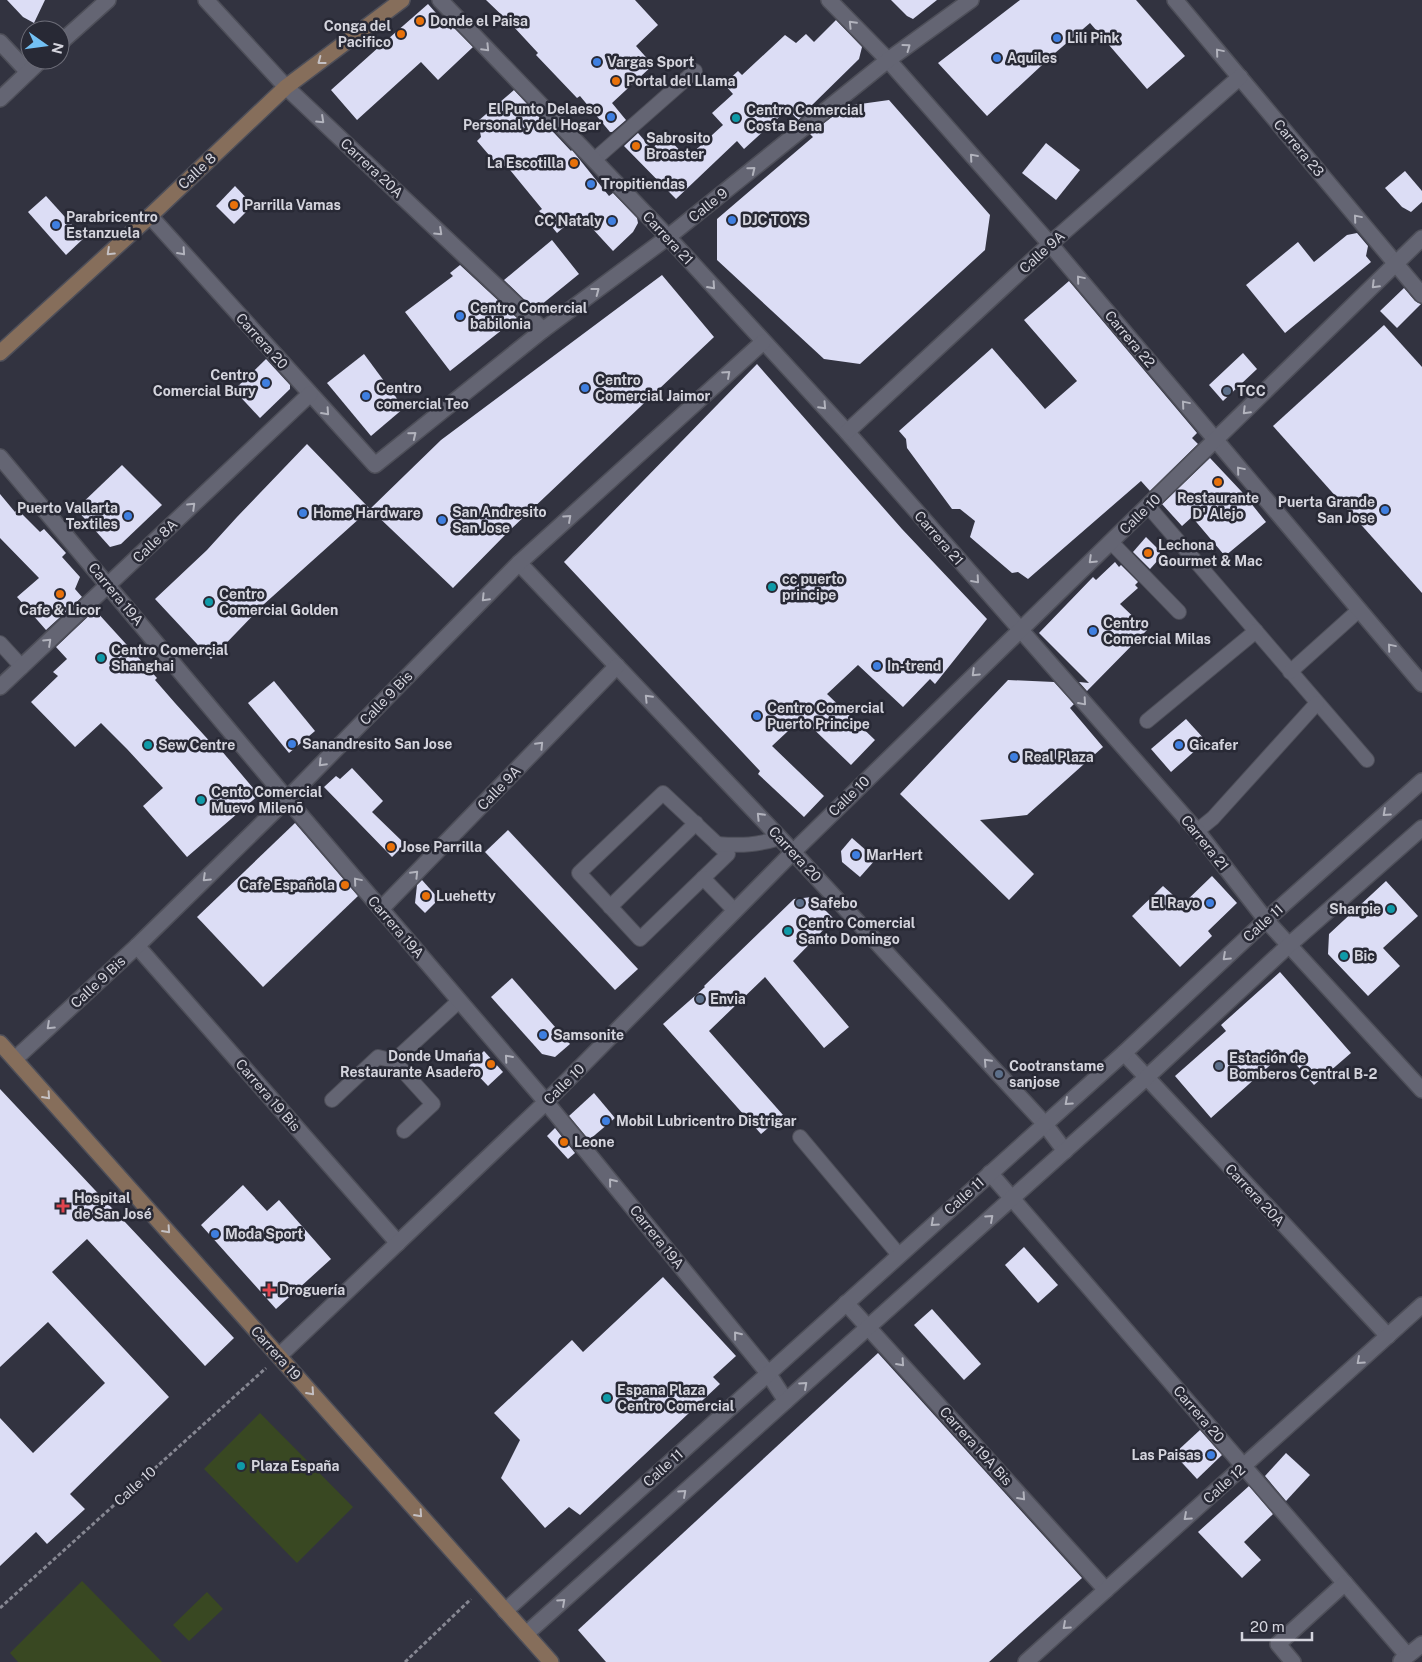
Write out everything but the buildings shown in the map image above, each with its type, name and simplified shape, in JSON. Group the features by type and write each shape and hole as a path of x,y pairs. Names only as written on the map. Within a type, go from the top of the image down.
{"street":[{"path":"70,34 108,0"},
{"name":"Carrera 20A","path":"206,0 286,87 543,330"},
{"name":"Calle 8","path":"0,353 150,216 286,87 402,0"},
{"name":"Carrera 21","path":"440,0 668,237 847,432 1197,831 1266,920 1422,1090"},
{"name":"Carrera 22","path":"829,0 888,60 1050,244 1422,684"},
{"name":"Calle 9","path":"375,465 543,330 668,237 888,60 971,0"},
{"name":"Carrera 23","path":"1176,0 1395,265 1422,295"},
{"path":"0,42 28,72 0,99"},
{"name":"Calle 9A","path":"847,432 1050,244 1240,78"},
{"name":"Carrera 20","path":"150,216 375,465"},
{"name":"Calle 10","path":"274,1360 546,1102 793,852 1422,238"},
{"name":"Calle 9 Bis","path":"15,1059 137,946 287,799 519,563 763,342"},
{"name":"Calle 8A","path":"0,687 310,394"},
{"name":"Carrera 19A","path":"0,457 287,799 546,1102 768,1373 786,1401"},
{"name":"Carrera 20","path":"519,563 780,838 1044,1123 1065,1151"},
{"name":"Calle 9A","path":"381,909 617,666"},
{"name":"Calle 11","path":"505,1611 1044,1123 1124,1053 1266,920 1422,780"},
{"path":"526,1634 1146,1078 1289,945 1422,828"},
{"name":"Carrera 19 Bis","path":"137,946 398,1243"},
{"name":"Carrera 19","path":"0,1044 15,1059 274,1360 484,1586 551,1662"},
{"name":"Carrera 20A","path":"1124,1053 1388,1336"},
{"name":"Carrera 20","path":"990,1173 1345,1584 1404,1659"},
{"name":"Carrera 19A Bis","path":"846,1303 1106,1590"},
{"name":"Calle 12","path":"1026,1662 1422,1305"},
{"path":"1293,1662 1278,1644 1345,1584"},
{"path":"1404,1659 1422,1644"}],"lane":[{"path":"594,160 695,71"},
{"path":"1148,506 1367,760"},
{"path":"1111,542 1179,612"},
{"path":"1290,672 1360,610"},
{"path":"1147,721 1256,631"},
{"path":"0,643 22,667"},
{"path":"1197,831 1213,818 1317,703"},
{"path":"663,793 718,844 728,854 640,939 579,873 663,793"},
{"path":"610,907 696,823"},
{"path":"718,844 742,846 780,838"},
{"path":"702,878 735,911"},
{"path":"394,1061 459,1001"},
{"path":"332,1100 378,1057 394,1061 433,1104 404,1131"},
{"path":"800,1137 898,1255"}],"path":[{"name":"Calle 10","path":"0,1608 274,1360"},
{"path":"405,1662 484,1586"}],"green space":[{"path":"260,1413 353,1507 297,1563 204,1469"},
{"path":"82,1581 162,1662 18,1662 10,1653"},
{"path":"207,1592 223,1609 189,1641 173,1625"}],"place":[{"name":"Donde el Paisa","path":"420,21"},
{"name":"Conga del Pacifico","path":"401,34"},
{"name":"Lili Pink","path":"1057,38"},
{"name":"Aquiles","path":"997,58"},
{"name":"Vargas Sport","path":"597,62"},
{"name":"Portal del Llama","path":"616,81"},
{"name":"El Punto Delaeso Personal y del Hogar","path":"611,117"},
{"name":"Centro Comercial Costa Bena","path":"736,118"},
{"name":"Sabrosito Broaster","path":"636,146"},
{"name":"La Escotilla","path":"574,163"},
{"name":"Tropitiendas","path":"591,184"},
{"name":"Parrilla Vamas","path":"234,205"},
{"name":"DJC TOYS","path":"732,220"},
{"name":"CC Nataly","path":"612,221"},
{"name":"Parabricentro Estanzuela","path":"56,225"},
{"name":"Centro Comercial babilonia","path":"460,316"},
{"name":"Centro Comercial Bury","path":"266,383"},
{"name":"Centro Comercial Jaimor","path":"585,388"},
{"name":"TCC","path":"1227,391"},
{"name":"Centro comercial Teo","path":"366,396"},
{"name":"Restaurante D' Alejo","path":"1218,482"},
{"name":"Puerta Grande San Jose","path":"1385,510"},
{"name":"Home Hardware","path":"303,513"},
{"name":"Puerto Vallarta Textiles","path":"128,516"},
{"name":"San Andresito San Jose","path":"442,520"},
{"name":"Lechona Gourmet & Mac","path":"1148,553"},
{"name":"cc puerto principe","path":"772,587"},
{"name":"Cafe & Licor","path":"60,594"},
{"name":"Centro Comercial Golden","path":"209,602"},
{"name":"Centro Comercial Milas","path":"1093,631"},
{"name":"Centro Comercial Shanghai","path":"101,658"},
{"name":"In-trend","path":"877,666"},
{"name":"Centro Comercial Puerto Principe","path":"757,716"},
{"name":"Sanandresito San Jose","path":"292,744"},
{"name":"Sew Centre","path":"148,745"},
{"name":"Gicafer","path":"1179,745"},
{"name":"Real Plaza","path":"1014,757"},
{"name":"Cento Comercial Muevo Milenõ","path":"201,800"},
{"name":"Jose Parrilla","path":"391,847"},
{"name":"MarHert","path":"856,855"},
{"name":"Cafe Española","path":"345,885"},
{"name":"Luehetty","path":"426,896"},
{"name":"Safebo","path":"800,903"},
{"name":"El Rayo","path":"1210,903"},
{"name":"Sharpie","path":"1391,909"},
{"name":"Centro Comercial Santo Domingo","path":"788,931"},
{"name":"Bic","path":"1344,956"},
{"name":"Envia","path":"700,999"},
{"name":"Samsonite","path":"543,1035"},
{"name":"Donde Umańa Restaurante Asadero","path":"491,1064"},
{"name":"Estación de Bomberos Central B-2","path":"1219,1066"},
{"name":"Cootranstame sanjose","path":"999,1074"},
{"name":"Mobil Lubricentro Distrigar","path":"606,1121"},
{"name":"Leone","path":"564,1142"},
{"name":"Hospital de San José","path":"63,1206"},
{"name":"Moda Sport","path":"215,1234"},
{"name":"Droguería","path":"269,1290"},
{"name":"Espana Plaza Centro Comercial","path":"607,1398"},
{"name":"Las Paisas","path":"1211,1455"},
{"name":"Plaza España","path":"241,1466"}]}
